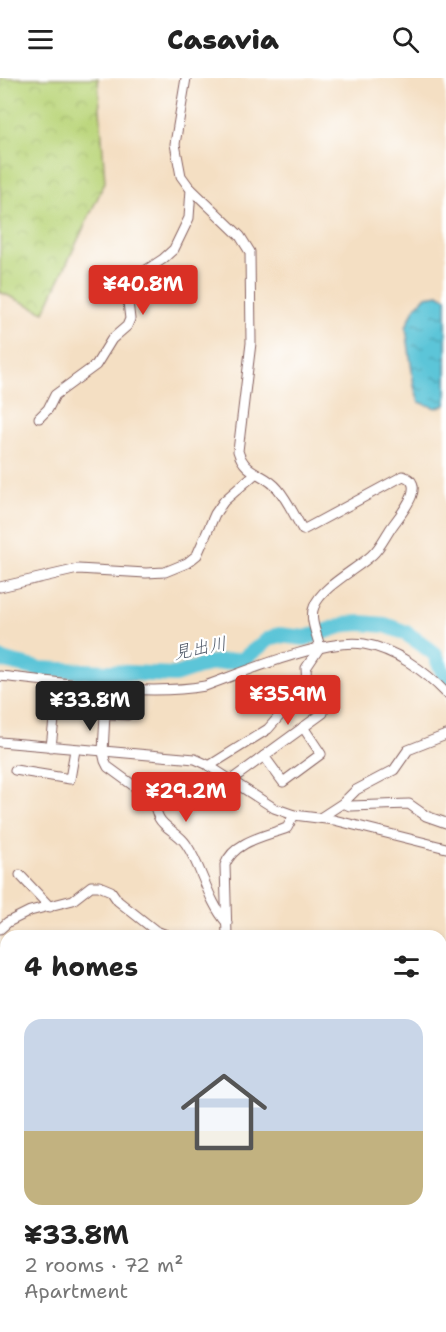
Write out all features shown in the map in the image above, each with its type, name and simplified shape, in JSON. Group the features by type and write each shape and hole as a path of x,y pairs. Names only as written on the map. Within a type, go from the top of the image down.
{"street":[{"path":"186,78 175,144 182,176 191,189 240,236 250,252 251,343 238,451 241,459 246,467 271,482 278,489 303,530 396,479 403,476 412,482 410,504 373,554 348,572 319,598 314,607 313,620 320,647 306,668 307,688 304,696 282,713 268,729 209,766"},
{"path":"39,418 48,409 55,395 96,366 112,339 126,326 130,319 127,293 129,286 134,278 174,249 189,218 191,189"},
{"path":"0,587 78,569 165,572 187,563 197,555 215,514 224,501 256,473"},
{"path":"0,676 151,690 185,689 205,686 320,647 348,643 364,644 386,651 421,671 446,693"},
{"path":"51,747 57,692"},
{"path":"55,711 128,715"},
{"path":"231,780 322,713"},
{"path":"105,714 103,752 108,766 155,803 160,818 166,826 180,836 188,847 216,910 227,923"},
{"path":"264,756 283,782 321,754 303,728"},
{"path":"320,818 343,803 356,790 394,771 408,750 446,735"},
{"path":"0,742 195,759 274,807 294,815 334,820 446,848"},
{"path":"15,770 70,779 75,750"},
{"path":"343,803 357,806 409,804 426,816 446,823"},
{"path":"227,930 225,865 229,856 240,846 287,828 294,815"},
{"path":"20,875 51,907"},
{"path":"0,929 8,922 30,911 73,900 91,886 99,886 111,891 118,900 155,930"}],"green space":[{"path":"0,78 98,78 105,182 44,312 0,292"}],"water":[{"path":"439,294 446,298 446,405 436,408 419,402 414,386 406,327 414,309 426,296"}],"waterway":[{"name":"見出川","path":"0,659 39,669 175,675 211,663 242,660 269,639 279,635 305,638 347,624 361,623 385,625 404,632 419,642 435,654 446,680"}]}
